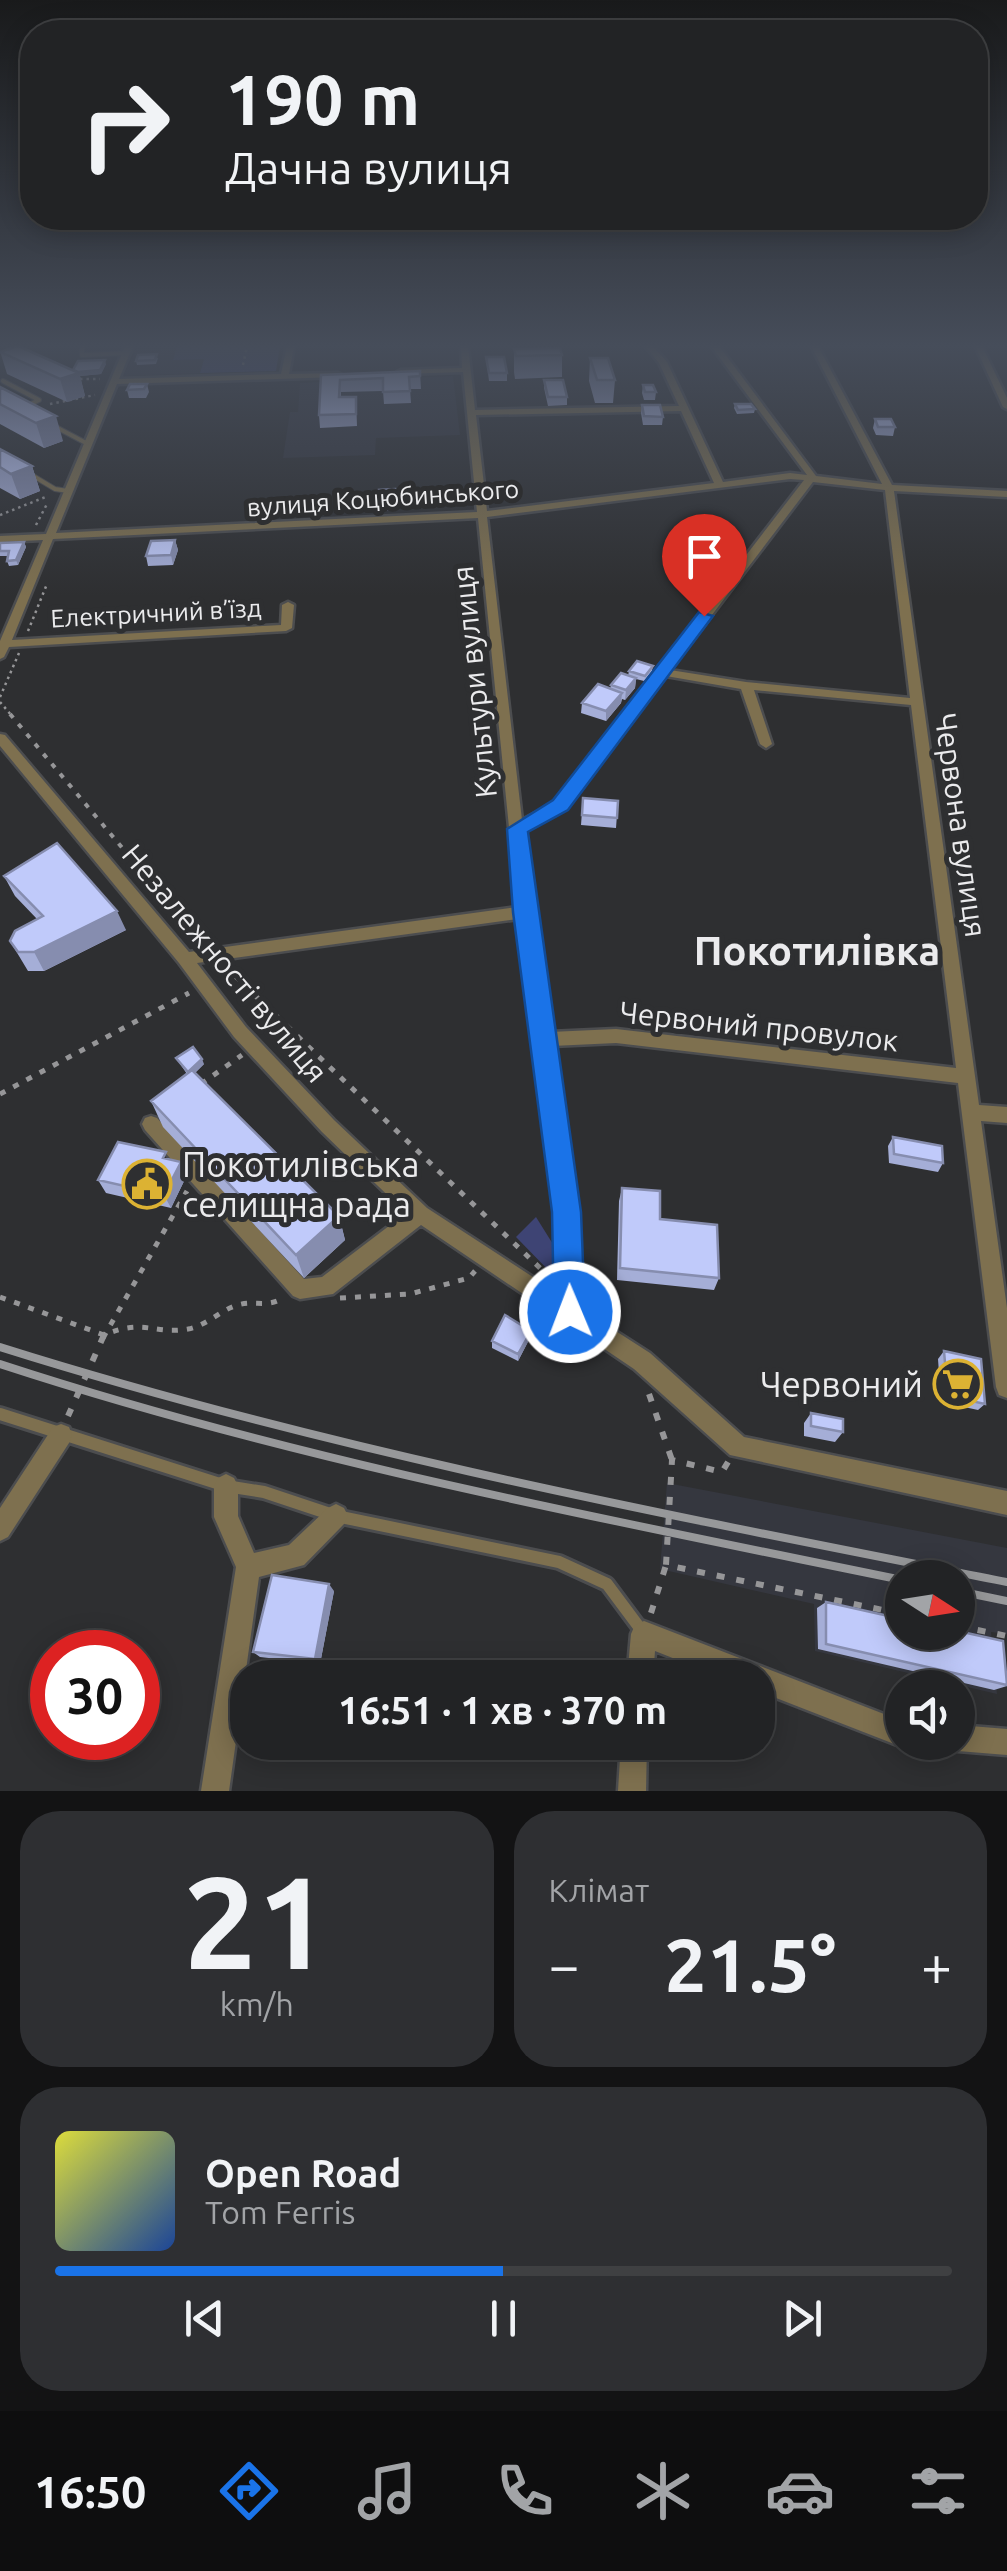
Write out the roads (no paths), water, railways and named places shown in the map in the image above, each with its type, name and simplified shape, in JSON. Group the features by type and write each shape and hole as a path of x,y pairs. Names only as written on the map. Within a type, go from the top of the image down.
{"street":[{"path":"2,649 94,430"},
{"name":"Культури вулиця","path":"473,430 525,912 567,1212 570,1312"},
{"path":"695,430 719,483"},
{"path":"517,829 561,805 812,476 777,430"},
{"name":"Червона вулиця","path":"859,430 890,488 1007,1387"},
{"name":"вулиця Коцюбинського","path":"0,539 484,514 719,483 812,476 890,488 1007,494"},
{"name":"Електричний в’їзд","path":"2,649 286,628 288,604"},
{"path":"662,672 746,686 917,702"},
{"path":"746,686 766,744"},
{"name":"Незалежності вулиця","path":"0,738 253,1046 328,1126 420,1214 642,1361 738,1447 1007,1503"},
{"path":"185,959 525,912"},
{"name":"Червоний провулок","path":"545,1039 616,1036 967,1077"},
{"path":"973,1112 1007,1115"},
{"path":"151,1124 300,1289 326,1287 420,1214"},
{"path":"0,1529 61,1435"},
{"path":"216,1791 248,1567 226,1518 226,1486"},
{"path":"248,1567 295,1556 336,1516"},
{"path":"642,1660 644,1634 885,1727"},
{"path":"975,1739 1007,1742"},
{"path":"632,1791 633,1760"}],"lane":[{"path":"61,430 88,444"},
{"path":"28,473 55,490 68,491"},
{"path":"0,1414 226,1486 264,1492 336,1516 559,1562 607,1584 644,1634"}],"railway":[{"path":"0,1347 124,1384 374,1449 626,1506 1007,1582"},
{"path":"0,1364 222,1430 335,1458 561,1510 885,1577"},
{"path":"975,1594 1007,1601"}],"place":[{"name":"Покотилівська селищна рада","path":"147,1184"},
{"name":"Червоний","path":"958,1384"}],"district":[{"name":"Покотилівка","path":"817,950"}]}
